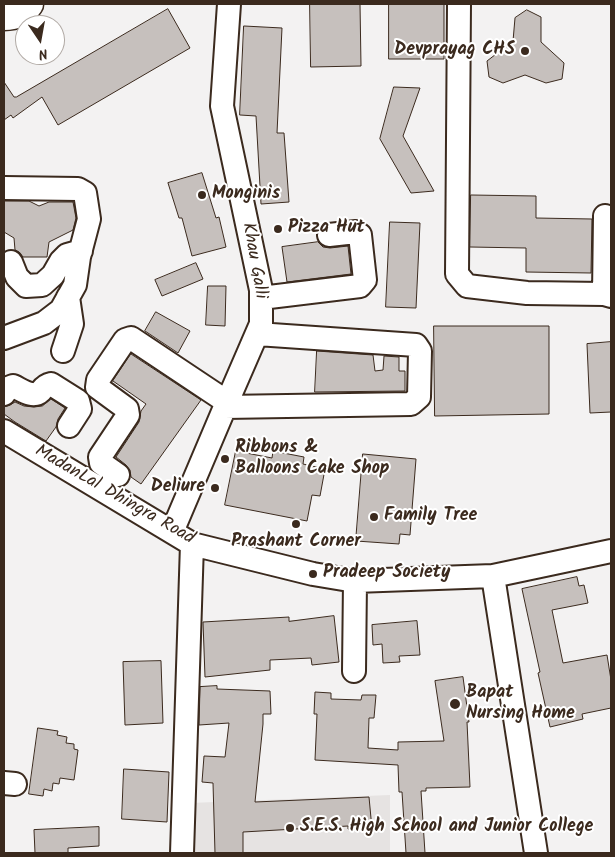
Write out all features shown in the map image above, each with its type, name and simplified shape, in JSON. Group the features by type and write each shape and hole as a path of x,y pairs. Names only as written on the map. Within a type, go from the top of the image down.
{"street":[{"name":"Khau Galli","path":"172,532 261,324 261,290 222,106 229,4"},
{"path":"459,4 457,274 467,286 526,293 608,295 605,216"},
{"path":"4,188 78,189 85,193 89,219 74,285 61,310 44,323 4,338"},
{"path":"261,298 360,286 365,280 360,235 356,232 329,235"},
{"path":"11,262 17,277 26,286 42,285 53,275 60,261 67,255 81,251"},
{"path":"63,351 72,324 68,297"},
{"path":"118,475 101,463 100,457 128,415 127,409 97,387 98,380 125,340 131,338 226,405 411,404 419,397 420,351 416,345 257,334"},
{"path":"4,394 8,388 13,386 32,395 37,394 46,385 51,384 78,401 80,409 69,426"},
{"name":"MadanLal Dhingra Road","path":"4,431 192,544 313,574 355,581 493,576 611,551"},
{"path":"182,853 192,544"},
{"path":"493,576 536,853"},
{"path":"354,671 355,581"}],"shaded area":[{"name":"S.E.S. High School and Junior College","path":"390,795 390,853 190,853 190,803"}],"building":[{"path":"310,4 360,4 361,66 311,67"},
{"path":"389,4 444,4 444,59 389,59"},
{"path":"168,9 190,48 58,125 42,97 13,118 11,115 4,120 4,82 14,97 16,97"},
{"name":"Devprayag CHS","path":"527,10 541,17 541,42 564,63 562,79 546,83 525,75 503,83 489,77 487,61 513,41 515,18"},
{"path":"244,26 282,28 277,133 284,133 289,202 261,204 256,116 240,115"},
{"path":"394,87 420,88 403,136 434,191 411,193 380,139"},
{"path":"202,173 216,218 219,217 226,247 192,256 182,218 179,218 168,183"},
{"path":"471,195 536,196 536,218 592,219 591,273 526,272 526,248 470,247"},
{"path":"4,201 29,201 39,206 49,202 73,202 76,218 73,230 49,242 47,257 23,257 15,250 14,238 4,232"},
{"path":"390,222 420,223 416,308 386,307"},
{"path":"318,242 323,247 330,248 348,246 351,274 287,282 282,247"},
{"path":"196,263 203,279 162,296 155,280"},
{"path":"208,286 226,286 225,326 206,325"},
{"path":"156,312 190,331 178,353 145,331"},
{"path":"434,326 549,326 549,414 435,416"},
{"path":"611,342 611,412 590,413 587,344"},
{"path":"317,351 373,355 375,371 383,370 384,356 399,357 399,371 405,371 405,391 315,392"},
{"path":"131,354 201,400 141,484 131,477 130,470 116,457 139,422 141,411 146,404 113,381"},
{"path":"51,399 65,408 58,419 56,427 46,441 4,414 4,407 15,402 24,406 34,407 42,406"},
{"path":"236,451 272,458 273,451 304,457 303,464 325,469 320,496 312,495 307,521 225,505"},
{"path":"363,454 416,459 410,535 400,534 399,544 356,541"},
{"path":"577,577 579,586 584,585 588,603 552,610 563,663 607,655 611,680 611,708 582,714 583,719 550,727 522,589"},
{"path":"334,616 339,662 312,665 311,658 270,660 270,670 205,677 203,622 289,617 289,621"},
{"path":"417,621 420,655 399,656 400,662 383,663 382,644 373,645 372,625"},
{"path":"161,661 163,723 125,725 123,662"},
{"path":"463,677 469,722 467,722 470,787 426,788 426,791 421,791 425,853 406,853 402,792 399,792 398,765 315,760 317,714 314,714 315,692 331,693 331,699 361,700 362,695 376,695 374,718 369,718 368,748 398,750 398,742 444,741 435,681"},
{"path":"217,686 217,689 270,691 271,714 263,714 255,802 369,797 372,829 348,829 348,826 243,832 243,853 215,853 213,783 202,782 204,756 225,757 229,723 199,725 200,687"},
{"path":"38,728 58,731 57,735 67,737 66,743 74,744 74,749 78,750 74,780 60,778 59,784 53,783 52,791 44,789 43,796 29,794"},
{"path":"124,769 169,772 167,822 122,819"},
{"path":"99,827 99,846 68,848 68,853 35,853 34,830"}],"place":[{"name":"Devprayag CHS","path":"525,51"},
{"name":"Monginis","path":"202,195"},
{"name":"Pizza Hut","path":"278,229"},
{"name":"Ribbons & Balloons Cake Shop","path":"225,459"},
{"name":"Deliure","path":"215,488"},
{"name":"Family Tree","path":"374,517"},
{"name":"Prashant Corner","path":"296,524"},
{"name":"Pradeep Society","path":"313,574"},
{"name":"Bapat Nursing Home","path":"455,704"},
{"name":"S.E.S. High School and Junior College","path":"290,828"}]}
